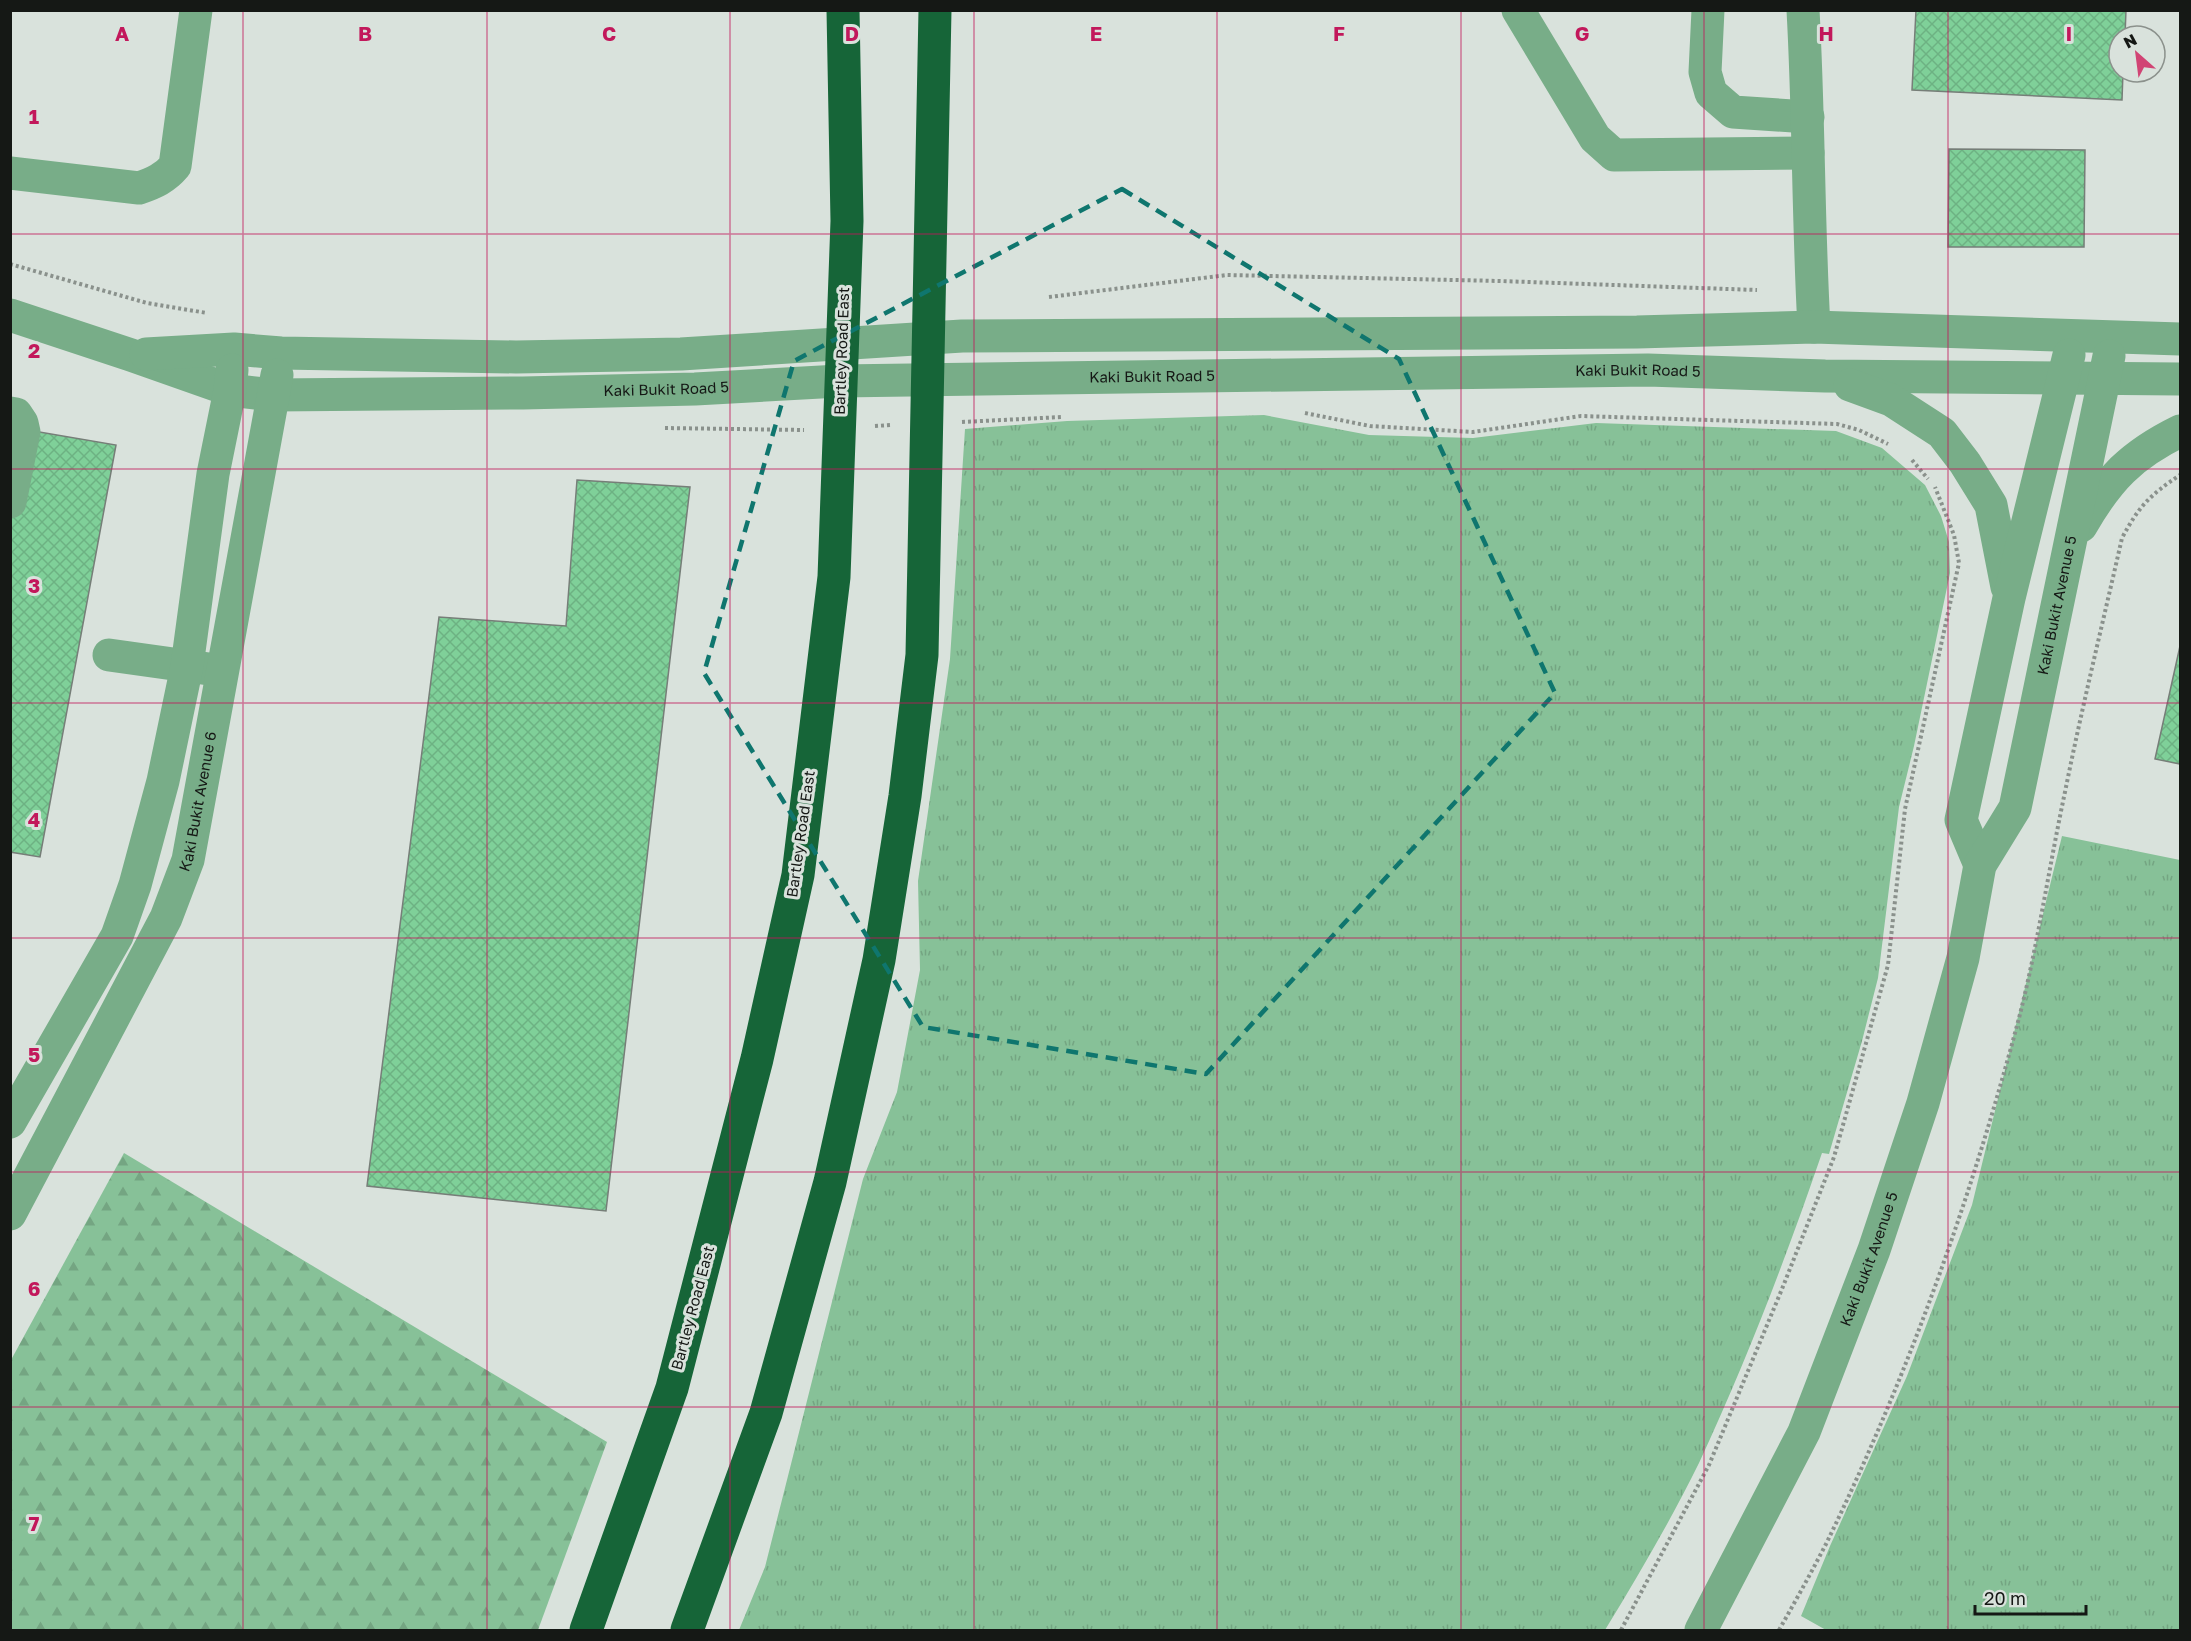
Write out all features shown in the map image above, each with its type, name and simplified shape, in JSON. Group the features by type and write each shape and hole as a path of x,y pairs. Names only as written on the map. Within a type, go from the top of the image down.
{"highway":[{"name":"Bartley Road East","path":"586,1630 672,1388 757,1059 798,875 834,577 847,220 843,10"},
{"path":"687,1630 766,1413 830,1182 879,960 905,796 922,655 935,10"}],"street":[{"path":"10,173 140,188 153,184 170,172 175,166 196,10"},
{"path":"1518,10 1595,138 1614,155 1808,153"},
{"path":"1708,10 1705,72 1711,93 1733,112 1808,117"},
{"path":"1803,10 1814,327"},
{"name":"Kaki Bukit Road 5","path":"10,315 230,390 273,396 523,393 839,381 1648,370 1825,376 2181,379"},
{"name":"Kaki Bukit Road 5","path":"131,355 234,349 281,353 540,357 681,354 962,336 1637,332 1814,327 2181,339"},
{"path":"1980,865 1961,820 2009,598 2073,336"},
{"name":"Kaki Bukit Avenue 5","path":"1701,1630 1804,1432 1874,1250 1923,1103 1963,958 1980,865 2015,808 2113,337"},
{"path":"10,1122 117,936 135,885 163,781 188,666 213,474 230,390 234,349"},
{"name":"Kaki Bukit Avenue 6","path":"13,1205 166,918 188,860 281,353"},
{"path":"1825,376 1891,400 1942,433 1965,463 1991,506 2009,598"},
{"path":"10,413 16,414 22,423 24,432 10,502"},
{"path":"2067,551 2098,497 2120,470 2156,443 2181,431"},
{"path":"109,655 223,670"}],"path":[{"path":"1301,412 1370,426 1473,432 1581,416 1837,424 1859,430 1896,449"},
{"path":"959,422 1065,416"},
{"path":"865,427 900,425"},
{"path":"662,428 806,430"},
{"path":"1621,1630 1709,1465 1782,1289 1834,1157 1888,965 1905,810 1959,562 1954,535 1935,487 1914,461 1905,455"},
{"path":"1779,1630 1825,1546 1866,1459 1965,1203 2020,1014 2065,791 2122,538 2137,511 2161,488 2181,475"}],"highlighted area":[{"path":"1122,189 1399,359 1555,693 1206,1074 923,1027 704,673 794,361"}],"green space":[{"path":"1264,415 1369,435 1473,438 1596,423 1836,431 1882,448 1925,485 1941,516 1949,542 1950,573 1899,807 1878,978 1829,1154 1822,1153 1780,1271 1733,1387 1677,1506 1605,1630 739,1630 765,1567 863,1179 897,1092 920,970 918,881 950,659 965,429 1067,421"},
{"path":"2062,836 2180,860 2180,1630 1826,1630 1801,1616 1907,1376 1972,1205"},
{"path":"124,1153 607,1442 538,1630 11,1630 11,1360"}],"building":[{"path":"1916,10 2126,10 2125,24 2107,24 2107,84 2123,84 2122,100 1912,90"},
{"path":"1949,149 2085,150 2084,247 1948,247"},
{"path":"10,427 116,445 40,857 10,852"},
{"path":"577,480 690,487 606,1211 367,1186 439,617 566,626"},
{"path":"2180,646 2180,764 2155,759"}]}
